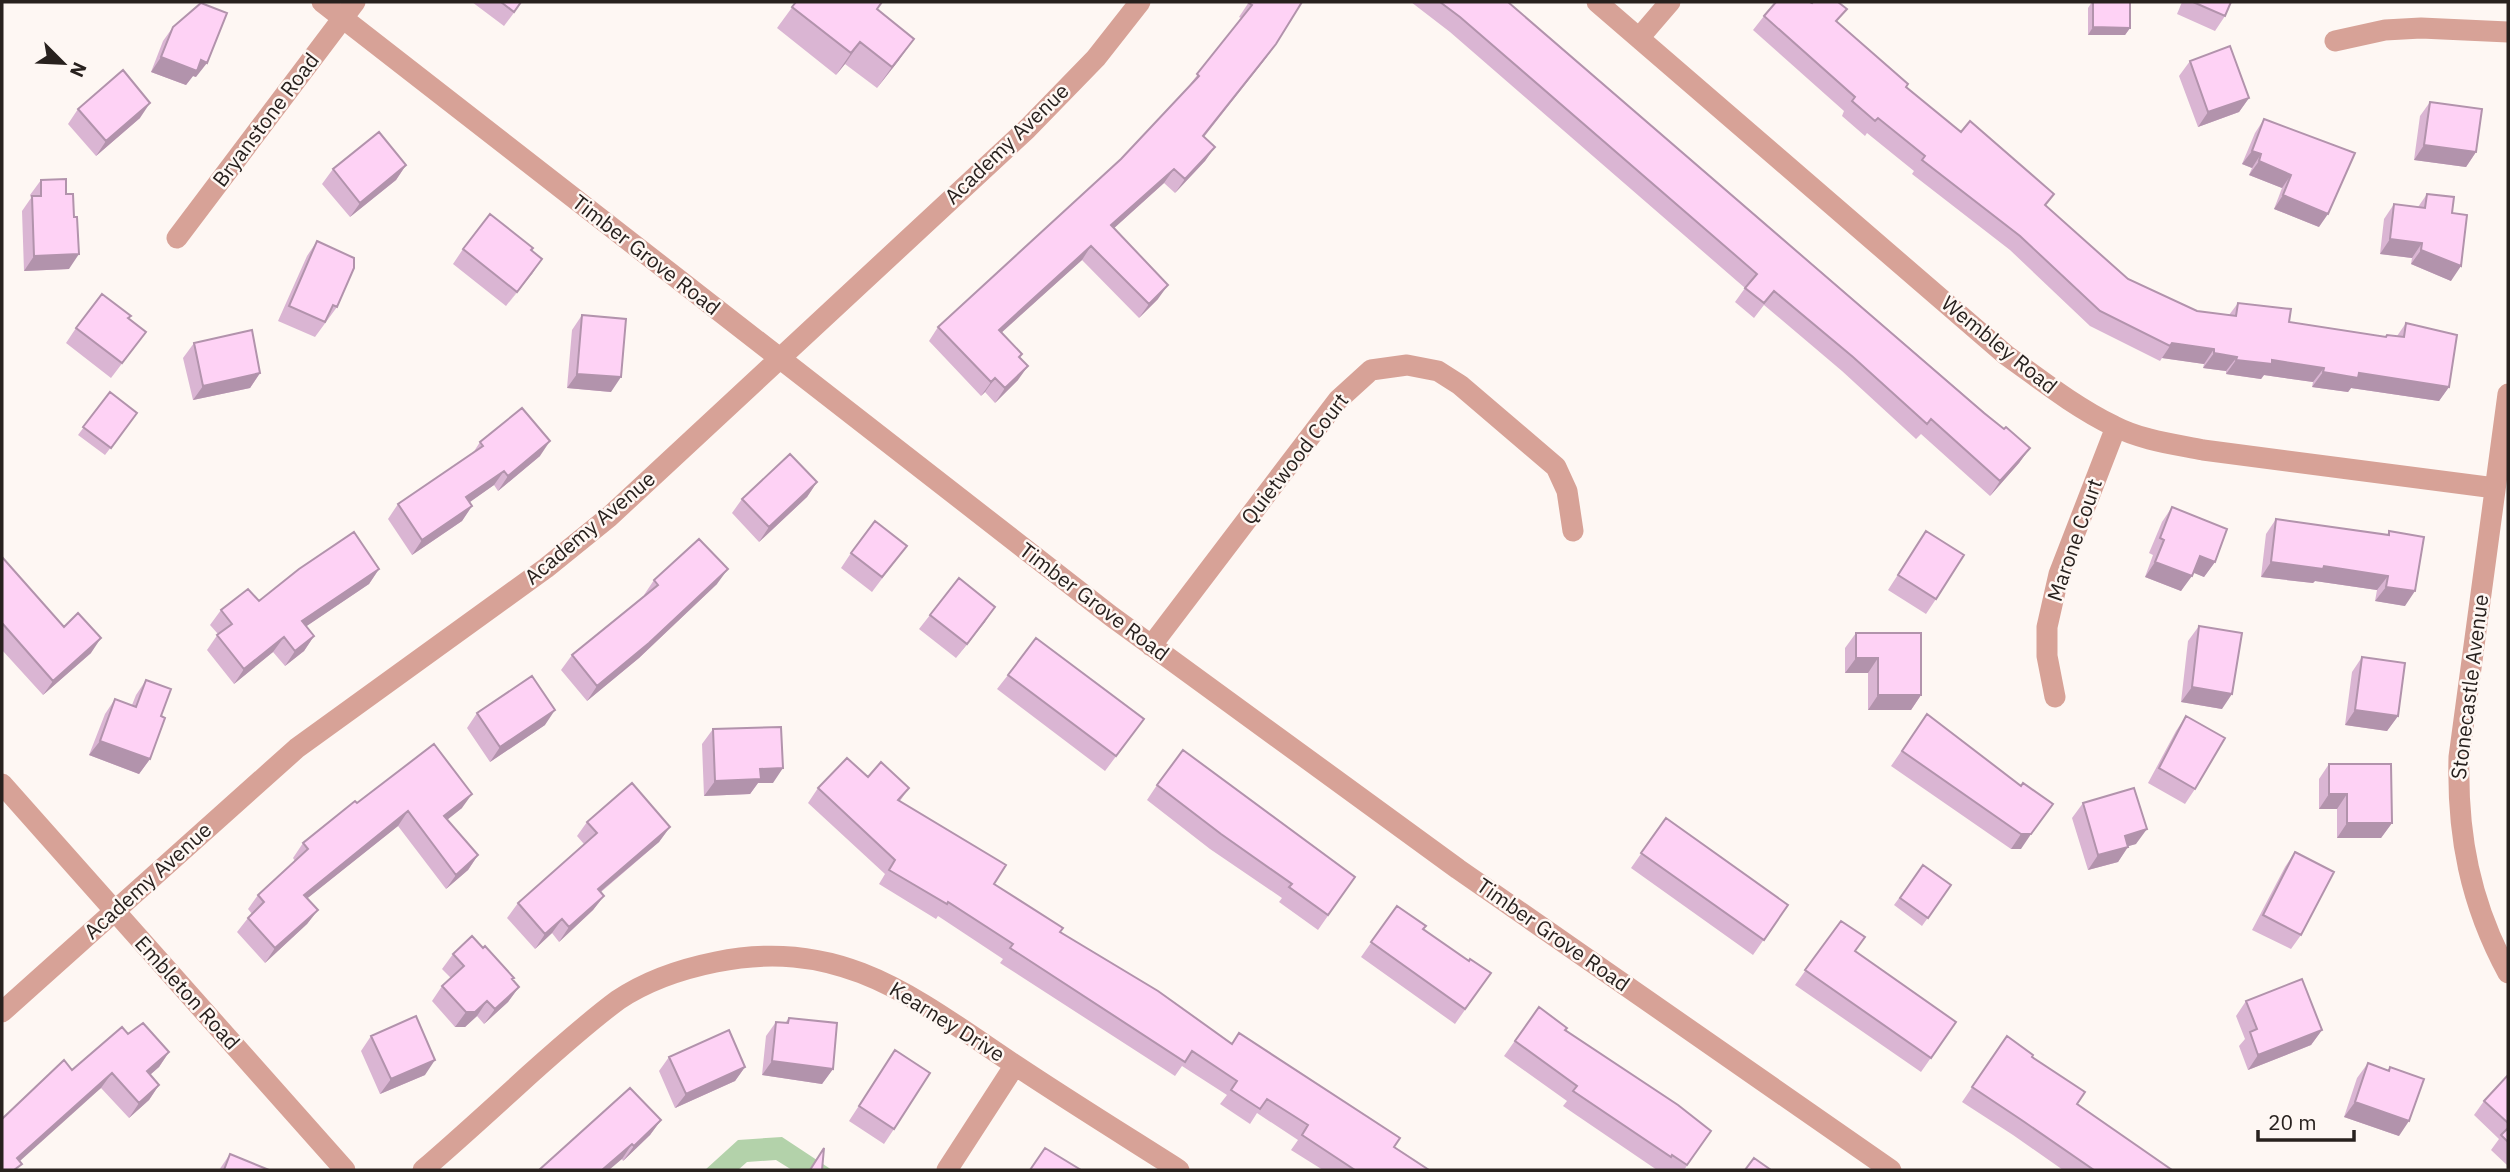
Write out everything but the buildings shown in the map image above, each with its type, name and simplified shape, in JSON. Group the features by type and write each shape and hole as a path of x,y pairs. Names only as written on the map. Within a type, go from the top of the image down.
{"street":[{"name":"Timber Grove Road","path":"322,2 349,10 778,359 1151,646 1458,869 1891,1170"},
{"name":"Academy Avenue","path":"2,1012 298,748 546,568 609,517 1027,129 1096,58 1140,2"},
{"name":"Wembley Road","path":"1598,2 2006,355 2076,404 2116,427 2157,441 2203,450 2495,488"},
{"path":"1639,38 1670,2"},
{"name":"Bryanstone Road","path":"177,238 349,10"},
{"path":"2335,41 2385,30 2421,28 2508,32"},
{"name":"Quietwood Court","path":"1151,646 1338,400 1371,370 1407,365 1438,371 1460,385 1556,467 1567,491 1573,531"},
{"name":"Stonecastle Avenue","path":"2508,394 2459,757 2458,803 2465,861 2483,917 2508,972"},
{"name":"Marone Court","path":"2055,697 2047,656 2047,627 2059,574 2116,427"},
{"name":"Embleton Road","path":"2,784 345,1170"},
{"name":"Kearney Drive","path":"423,1170 567,1041 620,1000 661,977 750,955 798,957 838,964 883,982 941,1014 1179,1170"},
{"path":"947,1170 1015,1065"}],"green space":[{"path":"782,1137 832,1170 792,1170 776,1160 747,1162 738,1170 705,1170 738,1140"}]}
